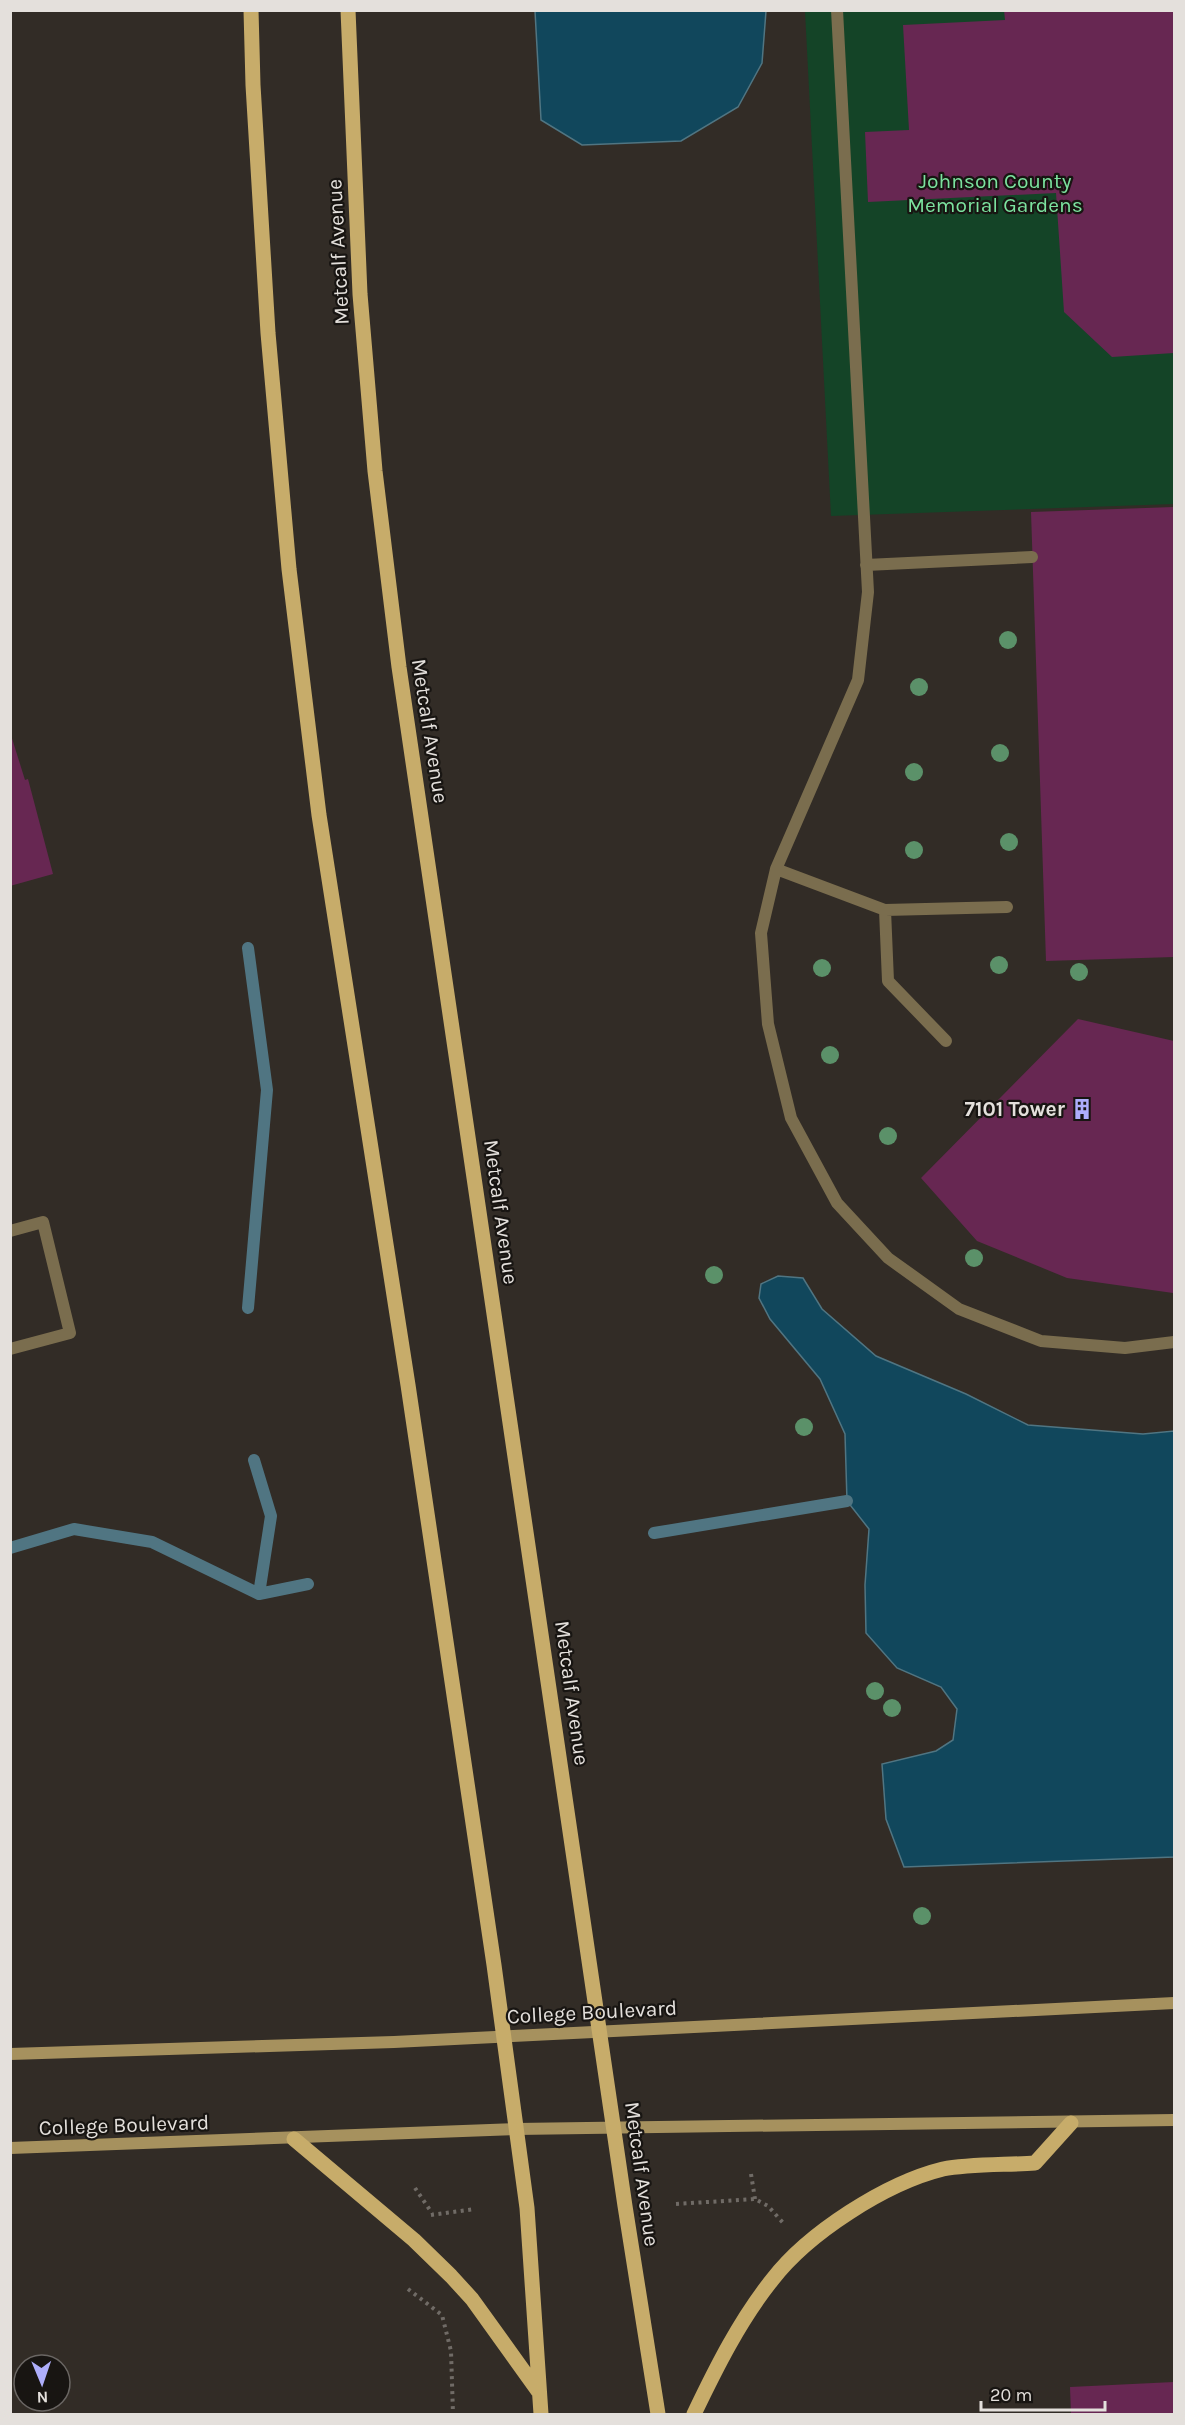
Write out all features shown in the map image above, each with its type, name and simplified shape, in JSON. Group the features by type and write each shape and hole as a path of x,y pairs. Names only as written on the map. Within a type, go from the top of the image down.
{"main road":[{"path":"251,10 253,85 268,333 289,569 317,803 414,1420 504,2035 527,2208 541,2415"},
{"name":"Metcalf Avenue","path":"348,10 360,294 375,471 397,655 658,2415"},
{"name":"College Boulevard","path":"10,2054 394,2042 1174,2003"},
{"name":"College Boulevard","path":"10,2148 516,2129 1174,2120"},
{"path":"694,2415 717,2366 773,2278 806,2246 847,2213 898,2185 944,2169 1035,2163 1071,2123"},
{"path":"294,2139 414,2240 451,2276 472,2299 538,2391"}],"lane":[{"path":"837,10 868,592 858,680 776,869 761,933 768,1024 790,1119 837,1203 888,1258 959,1309 1041,1341 1125,1348 1174,1342"},
{"path":"866,565 1032,557"},
{"path":"776,869 885,909 1007,907"},
{"path":"885,909 888,981 946,1041"},
{"path":"10,1231 43,1222 70,1333 10,1349"}],"path":[{"path":"751,2174 755,2199"},
{"path":"415,2188 432,2213 475,2209"},
{"path":"676,2204 755,2199 768,2206 791,2231"},
{"path":"408,2289 442,2315 451,2351 453,2415"}],"green space":[{"name":"Johnson County Memorial Gardens","path":"805,11 1174,11 1174,504 831,516"}],"water":[{"path":"535,11 766,11 762,63 738,107 681,141 582,145 541,120"},
{"path":"778,1276 803,1278 822,1309 876,1356 966,1394 1028,1425 1143,1434 1174,1431 1174,1857 904,1867 886,1819 882,1764 936,1751 953,1740 957,1709 941,1687 897,1668 866,1633 865,1585 869,1529 847,1501 845,1434 820,1379 770,1319 759,1298 761,1284"}],"building":[{"path":"1004,10 1174,10 1174,353 1112,357 1064,312 1056,193 868,202 865,132 909,130 903,25 1005,20"},
{"path":"1174,507 1174,957 1046,961 1031,512"},
{"path":"10,732 25,780 28,779 53,874 10,886"},
{"name":"7101 Tower","path":"1078,1019 1174,1041 1173,1293 1067,1278 977,1241 921,1178"},
{"path":"1174,2382 1174,2414 1071,2414 1070,2387"}],"waterway":[{"path":"248,948 267,1090 248,1308"},
{"path":"254,1460 271,1516 259,1594"},
{"path":"654,1533 847,1501"},
{"path":"10,1548 74,1529 152,1542 259,1594 308,1584"}],"place":[{"name":"7101 Tower","path":"1082,1109"}]}
